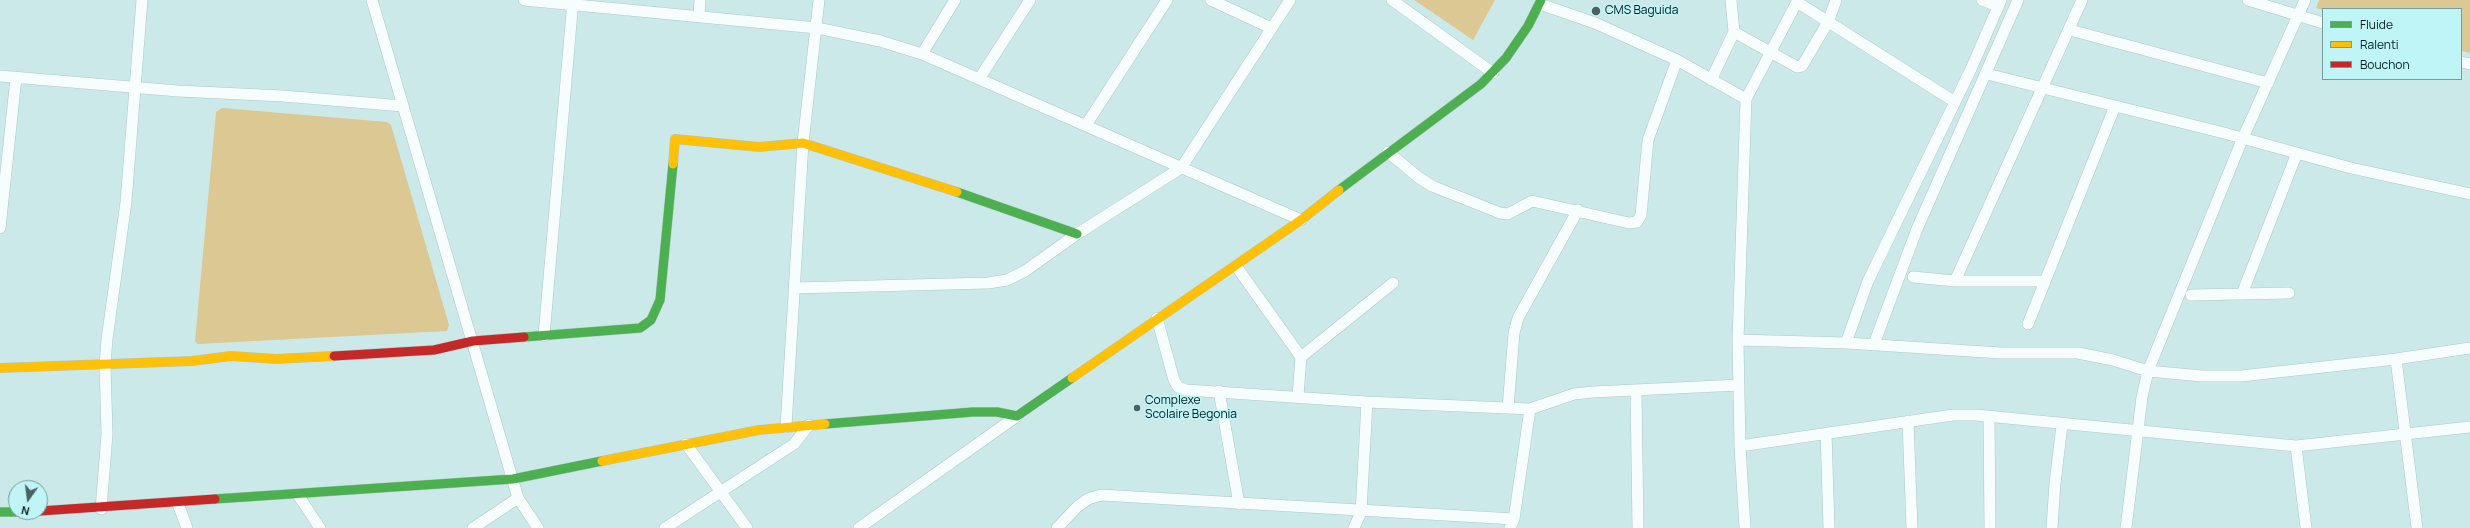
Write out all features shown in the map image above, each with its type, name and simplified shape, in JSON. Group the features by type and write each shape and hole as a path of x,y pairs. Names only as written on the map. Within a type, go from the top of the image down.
{"street":[{"path":"101,509 108,421 105,364 126,202 142,0 135,0"},
{"path":"372,0 514,479 518,498 538,528"},
{"path":"524,0 573,2 817,28 880,41 922,54 1301,220"},
{"path":"699,16 700,0"},
{"path":"786,427 803,143 819,0"},
{"path":"922,54 955,0"},
{"path":"979,79 1030,0"},
{"path":"1086,125 1167,0"},
{"path":"1211,0 1271,28"},
{"path":"794,288 988,283 1007,280 1025,271 1077,234 1181,168 1290,0"},
{"path":"1392,0 1493,73"},
{"path":"1710,80 1734,32 1731,0"},
{"path":"1734,32 1792,66 1802,66 1828,22 1836,0"},
{"path":"1846,343 1868,281 1955,102 2000,3 1982,0"},
{"path":"1874,344 1917,229 2018,0"},
{"path":"1955,281 2070,30 2082,0"},
{"path":"2248,0 2322,23"},
{"path":"2126,528 2142,397 2148,371 2243,139 2305,0"},
{"path":"1745,528 1740,446 1738,340 1746,99 1769,53 1798,1 1828,22 1955,102"},
{"path":"544,336 573,2"},
{"path":"859,528 1157,318 1236,266 1301,220 1493,73 1528,26 1540,2 1595,23 1677,60 1746,99"},
{"path":"2070,30 2268,83"},
{"path":"1388,152 1418,177 1432,186 1500,213 1508,214 1532,201 1578,210 1629,223 1637,222 1641,215 1648,140 1677,60"},
{"path":"1991,75 2400,180 2470,194"},
{"path":"0,76 403,106"},
{"path":"0,228 16,78"},
{"path":"2028,324 2116,106"},
{"path":"0,368 192,361 231,356 276,359 343,356 434,350 473,341 640,328 651,320 660,300 675,139 759,147 803,143 908,175 1077,234"},
{"path":"2242,294 2297,153"},
{"path":"1508,408 1514,333 1518,318 1578,210"},
{"path":"1236,266 1301,357 1298,396"},
{"path":"1913,277 1955,281 2045,281"},
{"path":"1301,357 1393,283"},
{"path":"2191,295 2289,293"},
{"path":"1157,318 1174,380 1178,387 1186,390 1298,396 1367,402 1530,409 1574,394 1739,385"},
{"path":"1738,340 1874,344 2001,353 2078,353 2113,360 2148,371 2202,376 2241,376 2396,359 2470,348"},
{"path":"2396,359 2417,528"},
{"path":"1636,390 1638,528"},
{"path":"1219,391 1239,504"},
{"path":"1354,528 1362,512 1367,402"},
{"path":"1057,528 1078,506 1088,499 1102,495 1362,512 1512,524 1530,409"},
{"path":"48,511 178,504 514,479 686,444 786,427 974,412 997,412 1017,416"},
{"path":"1740,446 1953,415 1989,416 2062,425 2296,446 2470,426"},
{"path":"1989,416 1990,528"},
{"path":"1908,421 1912,528"},
{"path":"665,528 794,444 809,425"},
{"path":"2052,528 2055,483 2062,425"},
{"path":"1826,433 1829,528"},
{"path":"686,444 747,528"},
{"path":"2296,446 2306,528"},
{"path":"298,495 320,528"},
{"path":"473,528 518,498"},
{"path":"178,504 187,528"}],"shaded area":[{"path":"1414,0 1495,0 1473,40"},
{"path":"2319,0 2470,0 2470,53 2462,51 2462,8 2322,8 2322,10 2316,8"},
{"path":"222,108 387,122 391,125 449,325 447,331 198,344 195,341 216,112"}],"traffic: fast":[{"path":"1339,190 1481,84 1506,58 1528,26 1541,0"},
{"path":"524,337 640,328 651,320 660,300 673,164"},
{"path":"957,192 1077,234"},
{"path":"825,424 973,412 997,412 1017,416 1072,378"},
{"path":"215,499 513,479 602,461"},
{"path":"0,512 8,512"}],"traffic: slow":[{"path":"673,164 675,139 759,147 803,143 957,192"},
{"path":"1072,378 1301,220 1339,190"},
{"path":"0,368 192,361 231,356 276,359 334,356"},
{"path":"602,461 759,430 825,424"}],"traffic: jam":[{"path":"334,356 434,350 473,341 524,337"},
{"path":"48,510 215,499"}],"place":[{"name":"CMS Baguida","path":"1596,11"},
{"name":"Complexe Scolaire Begonia","path":"1137,408"}]}
